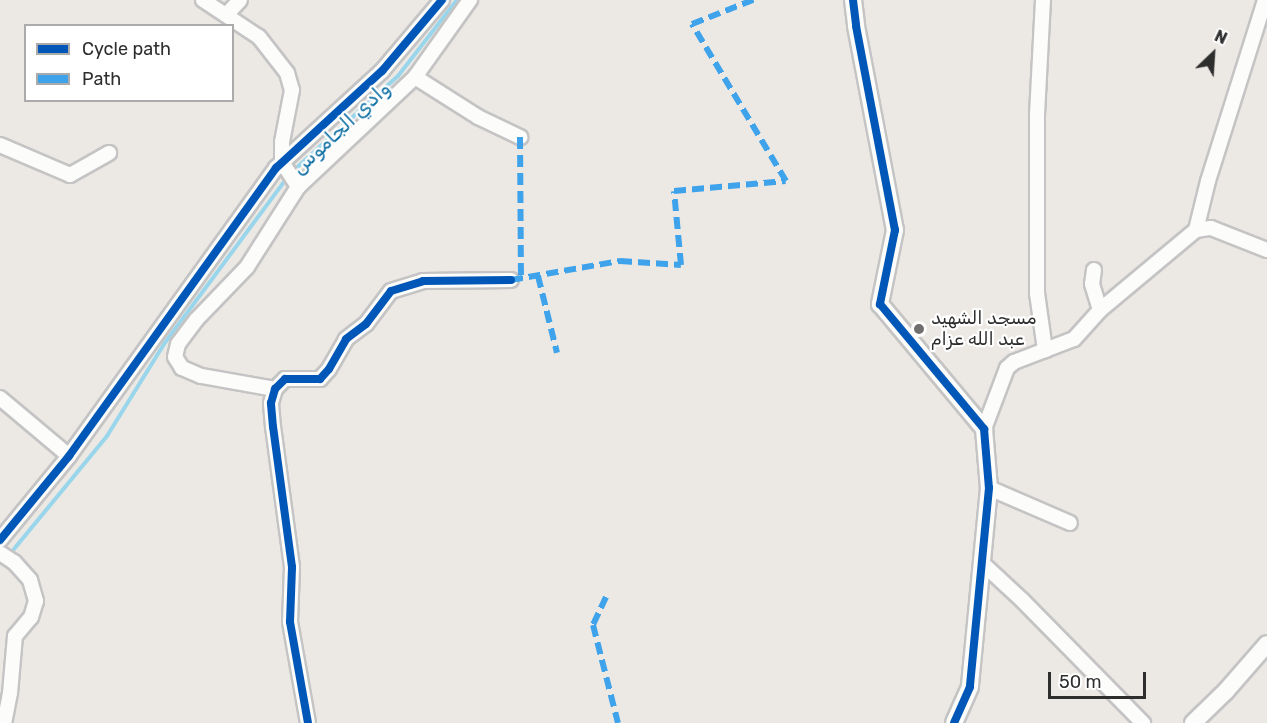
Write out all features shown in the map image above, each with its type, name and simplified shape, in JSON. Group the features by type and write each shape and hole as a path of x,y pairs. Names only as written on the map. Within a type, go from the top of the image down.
{"street":[{"path":"203,0 259,37 291,81 282,162 298,187"},
{"path":"227,14 240,0"},
{"path":"0,540 69,456 282,162 382,71 442,0"},
{"path":"275,389 201,376 182,368 174,357 178,344 197,318 247,267 298,187 415,77 470,0"},
{"path":"853,0 895,230 880,304 984,429"},
{"path":"1043,0 1037,114 1036,236 1037,292 1045,350"},
{"path":"1196,230 1208,181 1265,0"},
{"path":"415,77 478,117 520,137"},
{"path":"0,145 70,175 109,153"},
{"path":"954,723 970,687 989,488 984,429 1007,368 1014,362 1074,339 1100,310 1196,230 1211,228 1267,250"},
{"path":"1094,270 1092,284 1100,310"},
{"path":"308,723 290,622 292,567 273,427 271,403 275,389 285,379 320,379 330,369 346,339 366,324 391,291 423,281 511,280"},
{"path":"0,398 69,456"},
{"path":"989,488 1070,524"},
{"path":"0,552 14,562 30,580 36,601 31,617 15,636 10,693 4,723"},
{"path":"982,563 1022,600 1143,723"},
{"path":"1193,723 1226,691 1267,644"}],"waterway":[{"name":"وادي الجاموس","path":"292,172 398,76 457,0"},
{"name":"وادي الجاموس","path":"14,549 107,436 164,344 287,178"}],"marked path":[{"path":"511,280 620,261 681,265 674,191 786,181 692,24 753,0"},
{"path":"520,137 521,279"},
{"path":"538,276 557,353"},
{"path":"606,597 593,625 618,723"}],"cycle path":[{"path":"0,540 69,456 276,168 382,71 442,0"},
{"path":"853,0 895,230 880,304 984,429 989,488 970,687 954,723"},
{"path":"308,723 290,622 292,567 273,427 271,403 275,389 285,379 320,379 329,369 346,339 366,324 391,291 423,281 511,280"}],"place":[{"name":"مسجد الشهيد عبد الله عزام","path":"919,329"}]}
